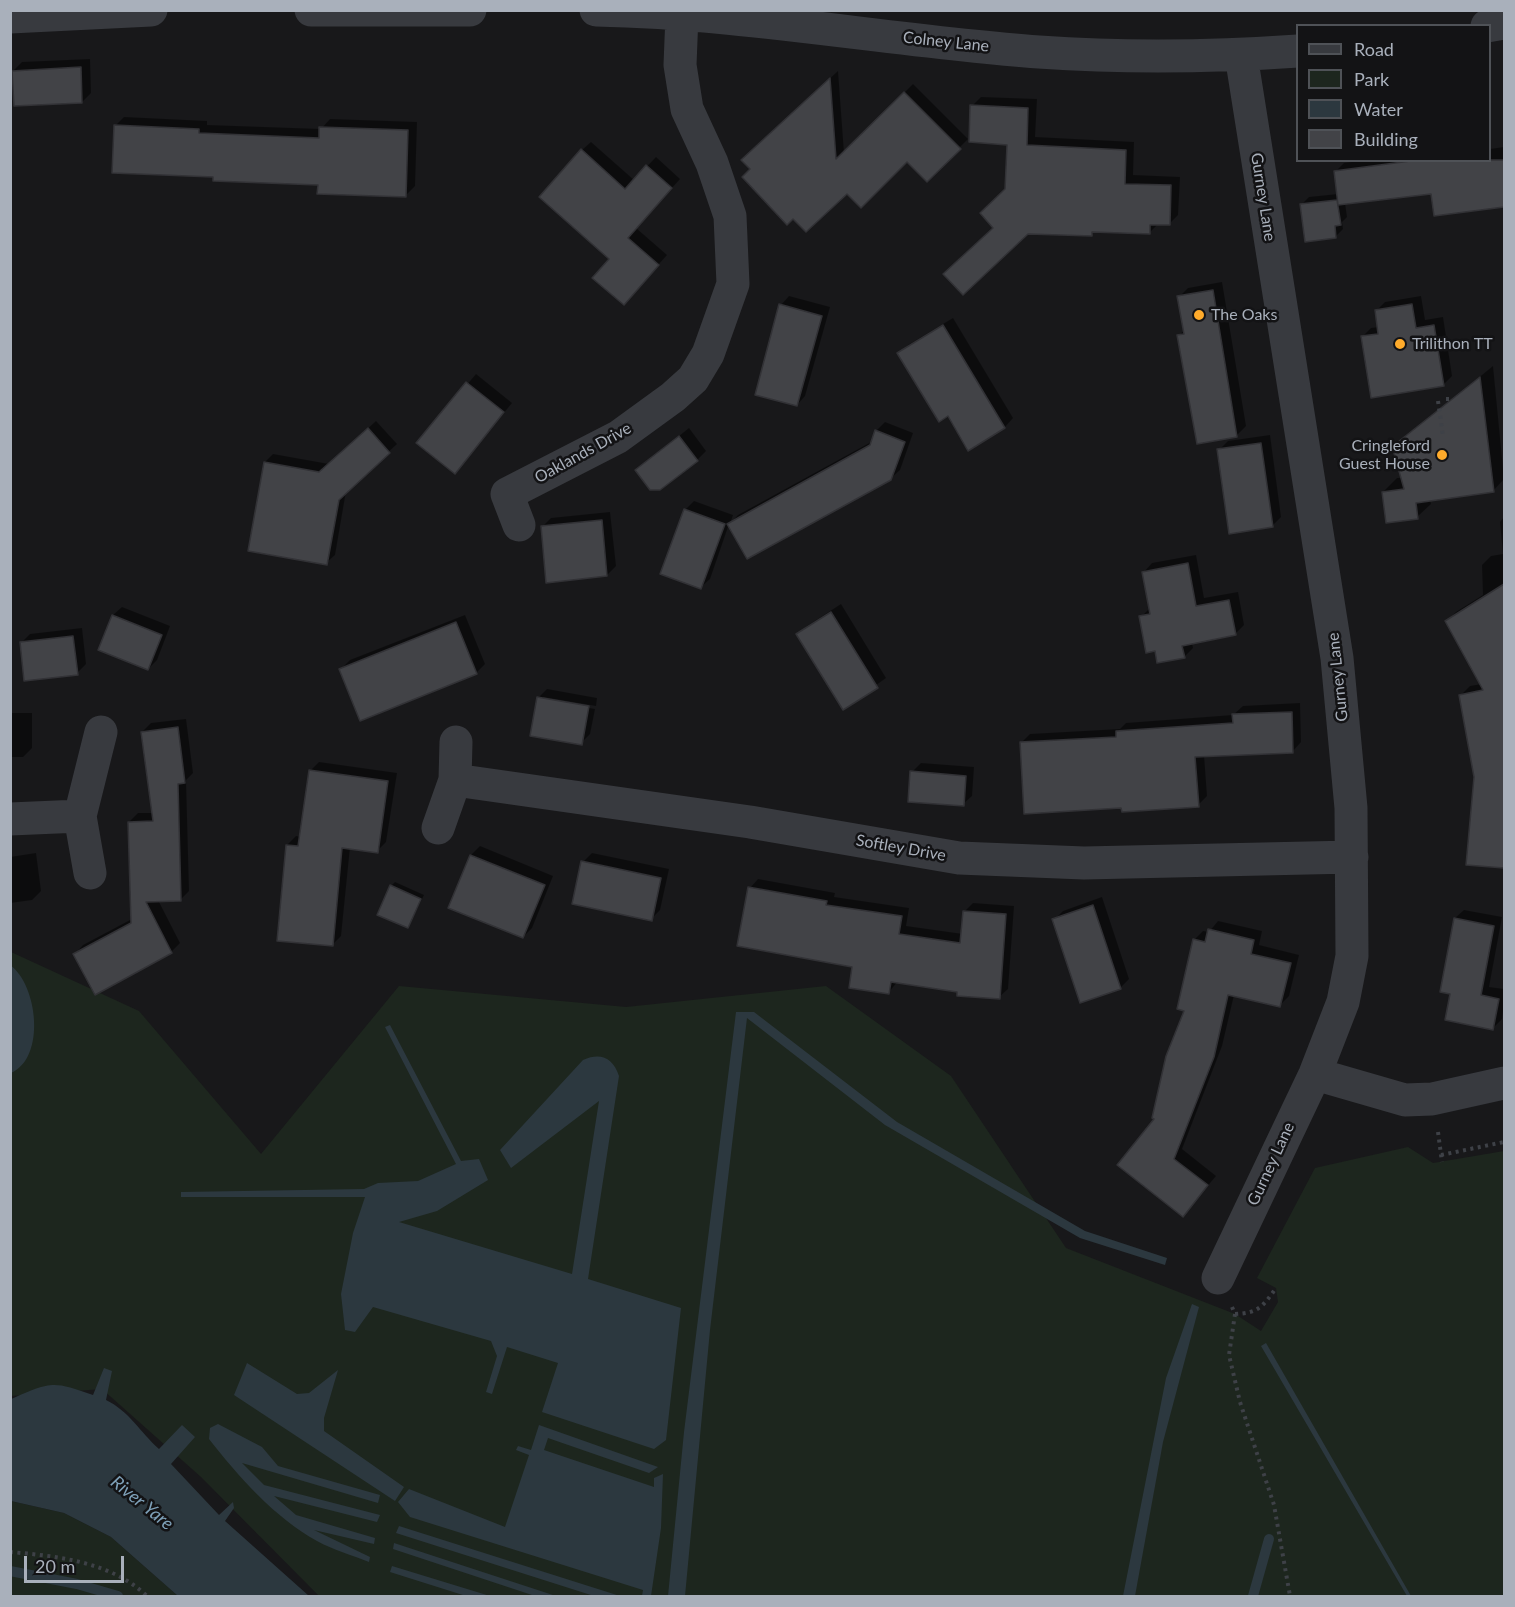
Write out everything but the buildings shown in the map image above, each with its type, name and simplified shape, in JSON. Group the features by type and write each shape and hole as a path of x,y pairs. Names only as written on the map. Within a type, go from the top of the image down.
{"street":[{"path":"10,17 151,10"},
{"path":"310,10 470,10"},
{"name":"Colney Lane","path":"596,10 682,15 1038,52 1179,56 1296,51"},
{"name":"Oaklands Drive","path":"519,525 507,494 618,437 673,397 693,379 708,354 733,284 730,216 712,163 687,109 680,65 682,15"},
{"name":"Gurney Lane","path":"1218,1278 1315,1074 1343,1002 1352,956 1351,808 1337,658 1241,55"},
{"path":"90,873 80,816 101,732"},
{"path":"438,828 455,780 456,742"},
{"name":"Softley Drive","path":"455,780 750,822 959,858 1084,863 1352,858"},
{"path":"10,819 80,816"},
{"path":"1315,1074 1405,1101 1432,1099 1504,1083"}],"path":[{"path":"1446,399 1451,399"},
{"path":"1438,400 1443,436"},
{"path":"1442,1162 1441,1155 1504,1142"},
{"path":"1276,1288 1251,1314 1235,1314 1229,1355 1240,1402 1274,1505 1290,1596"},
{"path":"10,1552 95,1565 135,1585 147,1596"}],"green space":[{"path":"11,952 139,1011 261,1154 399,986 626,1007 826,986 951,1076 1066,1248 1235,1314 1261,1331 1278,1302 1276,1288 1257,1278 1315,1168 1408,1147 1433,1163 1504,1151 1504,1596 319,1596 201,1477 102,1389 11,1396"},
{"path":"11,1501 64,1513 111,1537 178,1596 11,1596"}],"water":[{"path":"10,965 20,975 27,988 34,1021 30,1053 22,1065 11,1073"},
{"path":"736,1012 754,1012 897,1122 1085,1231 1167,1258 1165,1265 1080,1238 885,1125 747,1018 710,1330 685,1596 668,1596 684,1432"},
{"path":"390,1025 461,1161 479,1159 488,1180 437,1211 399,1222 572,1274 599,1101 511,1168 500,1150 583,1060 601,1057 606,1058 613,1065 619,1076 588,1279 681,1308 666,1440 654,1449 542,1412 558,1363 507,1347 492,1394 486,1392 497,1356 491,1341 373,1307 355,1332 345,1330 341,1294 353,1233 365,1197 181,1197 181,1192 364,1189 378,1183 418,1181 456,1164 385,1027"},
{"path":"1192,1304 1199,1307 1163,1442 1135,1596 1123,1596 1166,1378"},
{"path":"1266,1343 1411,1596 1407,1596 1261,1346"},
{"path":"247,1363 297,1394 309,1393 338,1370 324,1418 324,1431 404,1487 395,1501 234,1395"},
{"name":"River Yare","path":"104,1368 112,1371 106,1400 128,1416 159,1449 182,1425 195,1437 171,1464 219,1515 233,1502 234,1508 225,1521 309,1596 178,1596 111,1537 64,1513 11,1501 11,1399 34,1389 51,1385 68,1387 93,1395"},
{"path":"218,1424 262,1447 278,1466 380,1495 378,1503 242,1463 264,1485 380,1515 377,1522 274,1496 296,1515 375,1538 374,1544 314,1530 370,1557 369,1562 317,1541 286,1521 245,1481 209,1439 210,1428"},
{"path":"539,1425 658,1467 649,1473 548,1438 544,1450 654,1487 654,1478 663,1474 661,1528 651,1596 642,1596 643,1590 410,1517 398,1502 409,1489 505,1527 529,1455 516,1450 518,1446 531,1450"},
{"path":"399,1526 620,1596 594,1596 396,1533"},
{"path":"394,1543 556,1596 535,1596 393,1549"},
{"path":"392,1566 490,1596 466,1596 390,1572"}],"waterway":[{"path":"1253,1596 1269,1539"},
{"path":"10,1571 77,1584 118,1596"}],"place":[{"name":"The Oaks","path":"1199,315"},
{"name":"Trilithon TT","path":"1400,344"},
{"name":"Cringleford Guest House","path":"1442,455"}]}
